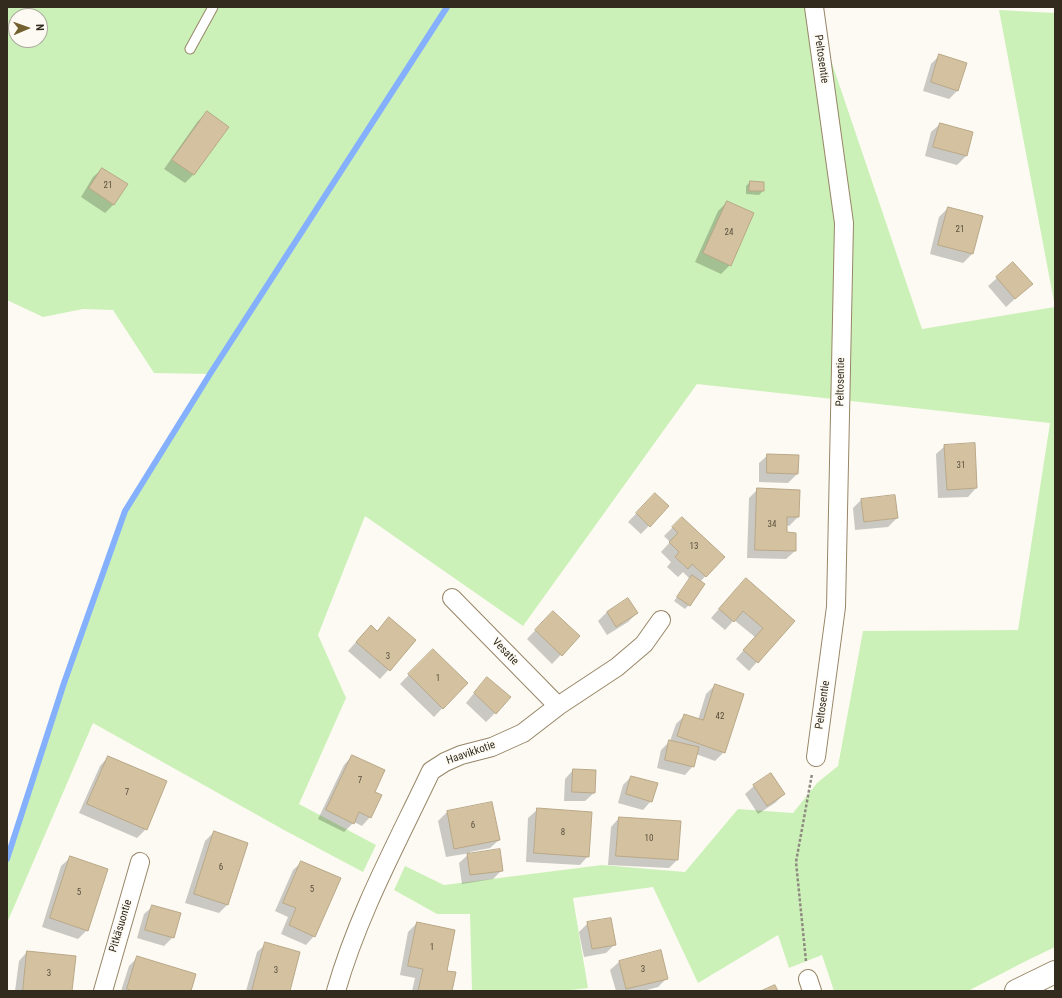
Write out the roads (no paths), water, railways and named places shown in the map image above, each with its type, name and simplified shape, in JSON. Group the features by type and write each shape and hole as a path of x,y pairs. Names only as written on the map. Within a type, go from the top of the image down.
{"street":[{"name":"Peltosentie","path":"814,7 844,223 836,607 816,758"},
{"name":"Vesatie","path":"452,598 558,706"},
{"name":"Haavikkotie","path":"336,991 342,968 373,893 431,771 445,762 461,755 492,747 523,733 558,706 617,667 644,644 661,620"},
{"name":"Pitkäsuontie","path":"103,991 140,862"},
{"path":"1016,991 1055,972"}],"lane":[{"path":"190,49 213,7"}],"waterway":[{"path":"7,859 64,683 125,511 210,374 447,7"}]}
